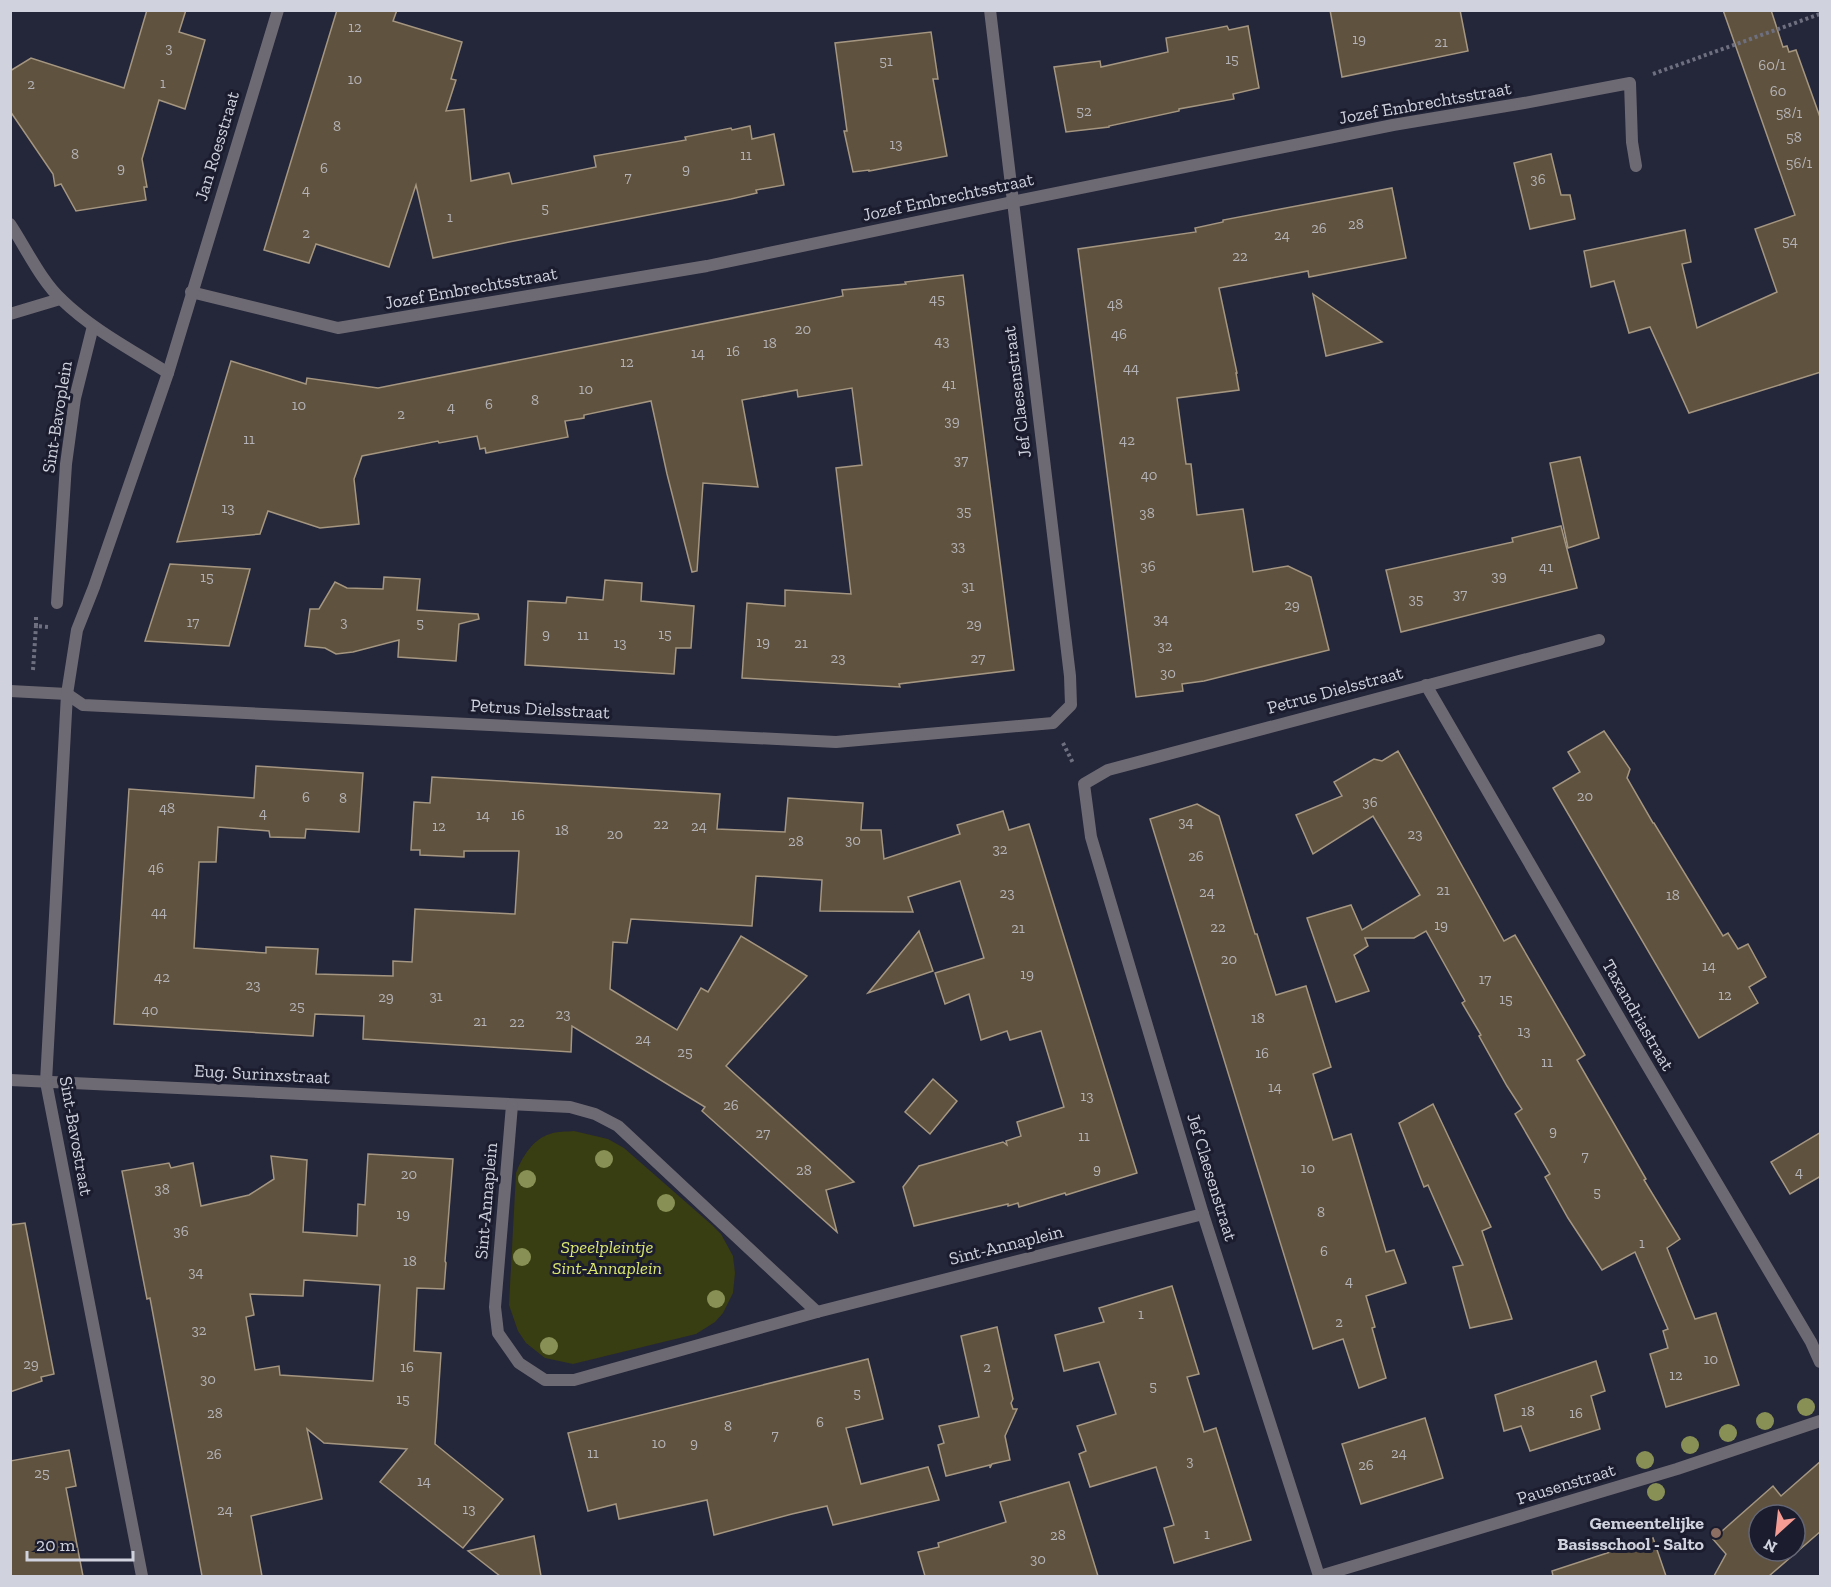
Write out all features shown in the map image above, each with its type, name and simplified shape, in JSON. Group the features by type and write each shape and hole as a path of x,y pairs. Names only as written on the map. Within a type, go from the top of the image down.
{"street":[{"name":"Jan Roesstraat","path":"191,292 278,10"},
{"name":"Jef Claesenstraat","path":"990,10 1070,676 1071,705 1053,723"},
{"name":"Jozef Embrechtsstraat","path":"191,292 338,328 707,266 1393,125 1630,83"},
{"path":"1630,83 1632,142 1636,166"},
{"path":"10,224 60,299 93,326 168,373"},
{"path":"10,691 67,694 77,630 168,373 191,292"},
{"path":"10,314 60,299"},
{"name":"Sint-Bavoplein","path":"57,603 66,464 75,398 93,326"},
{"name":"Petrus Dielsstraat","path":"1084,784 1108,770 1599,640"},
{"name":"Taxandriastraat","path":"1426,685 1821,1362"},
{"name":"Petrus Dielsstraat","path":"67,694 83,705 836,742 1053,723"},
{"name":"Sint-Bavostraat","path":"67,694 46,1082 142,1576"},
{"name":"Jef Claesenstraat","path":"1084,784 1091,837 1203,1214 1320,1576"},
{"name":"Eug. Surinxstraat","path":"10,1080 512,1105"},
{"path":"512,1105 570,1107 595,1114 618,1126 817,1312"},
{"name":"Sint-Annaplein","path":"512,1105 495,1307 498,1334 519,1363 545,1380 574,1380 817,1312 1203,1214"},
{"name":"Pausenstraat","path":"1320,1576 1677,1469 1821,1421"}],"path":[{"path":"1630,83 1821,14"},
{"path":"32,692 36,626"},
{"path":"1053,723 1084,784"}],"green space":[{"name":"Speelpleintje Sint-Annaplein","path":"574,1131 608,1139 624,1148 721,1234 733,1256 735,1273 733,1293 723,1313 715,1322 696,1334 573,1364 545,1358 526,1343 518,1331 509,1305 516,1173 525,1155 538,1140 553,1133"}],"building":[{"path":"147,10 186,10 179,32 205,40 185,109 159,100 142,159 147,187 144,187 146,200 76,211 61,184 55,186 53,174 10,111 10,71 31,58 124,88"},
{"path":"337,10 397,10 393,21 462,42 451,79 456,80 446,111 464,109 471,181 509,173 512,184 596,167 594,156 750,126 752,139 774,134 784,185 756,190 757,193 731,199 433,258 416,185 389,267 316,244 309,263 264,250"},
{"path":"1330,10 1460,10 1468,51 1342,77"},
{"path":"1723,10 1771,10 1783,47 1787,46 1789,52 1796,50 1821,120 1821,372 1689,413 1650,327 1629,333 1614,281 1591,287 1584,251 1685,230 1691,262 1682,264 1697,328 1777,292 1755,229 1795,215"},
{"path":"1227,26 1229,30 1248,26 1259,88 1233,94 1234,99 1179,109 1179,111 1109,127 1066,132 1054,67 1100,61 1101,67 1168,52 1166,38"},
{"path":"931,32 938,79 933,79 947,156 853,172 844,131 847,131 835,43"},
{"path":"1551,154 1561,195 1570,195 1575,219 1530,229 1514,163"},
{"path":"1392,188 1406,258 1309,277 1308,271 1219,288 1239,390 1177,398 1186,464 1191,464 1197,515 1243,509 1253,572 1288,566 1311,577 1329,650 1204,681 1182,684 1183,691 1136,697 1078,249 1196,232 1195,228 1223,222 1223,220"},
{"path":"963,275 1014,670 899,684 900,687 742,678 747,603 785,606 785,590 851,594 836,468 862,465 852,388 798,397 797,390 742,400 758,487 703,483 697,571 692,572 651,401 565,421 568,437 486,453 485,448 480,449 477,436 362,456 354,479 359,524 320,528 268,511 260,534 177,542 231,361 306,384 307,378 378,388 843,296 842,290 906,284 905,282"},
{"path":"1313,294 1382,342 1326,356"},
{"path":"1580,457 1599,538 1568,548 1550,463"},
{"path":"1561,526 1577,588 1401,632 1386,570 1513,542 1512,538"},
{"path":"170,564 250,569 229,646 145,641"},
{"path":"384,577 420,579 417,610 478,614 479,619 459,624 456,661 398,657 399,640 336,654 325,648 305,646 310,609 319,609 335,582 347,588 383,589"},
{"path":"605,580 642,583 641,601 694,606 691,648 676,648 674,674 525,665 528,601 566,603 567,597 603,600"},
{"path":"1604,731 1630,769 1627,778 1653,823 1723,936 1728,933 1738,949 1748,944 1766,977 1749,987 1758,1003 1699,1038 1553,788 1580,772 1568,752"},
{"path":"1398,751 1504,941 1515,935 1585,1055 1577,1060 1680,1239 1667,1248 1695,1319 1716,1313 1739,1385 1666,1407 1650,1354 1668,1348 1663,1331 1668,1329 1635,1252 1602,1270 1568,1218 1545,1177 1550,1174 1515,1114 1522,1109 1479,1036 1481,1035 1462,1003 1465,1001 1426,931 1414,938 1365,938 1368,946 1354,955 1369,991 1336,1002 1307,918 1351,905 1362,930 1420,895 1373,816 1313,854 1296,815 1342,796 1334,782 1374,759 1382,761"},
{"path":"256,766 363,773 359,832 306,829 305,838 270,837 269,831 218,827 216,862 199,862 194,948 266,953 266,947 318,949 316,974 393,976 393,961 412,962 415,909 515,914 519,851 464,851 464,857 420,855 420,850 411,850 414,802 430,803 432,777 720,794 717,829 785,832 788,798 863,803 861,830 881,830 884,859 960,834 957,825 1003,811 1009,830 1029,824 1137,1173 1019,1207 1018,1203 1008,1206 1008,1204 914,1226 903,1187 919,1166 1003,1142 1007,1145 1006,1141 1021,1136 1017,1122 1064,1107 1041,1031 1010,1040 1007,1031 981,1040 969,994 945,1004 935,973 984,958 960,881 908,897 913,912 820,911 822,880 756,876 752,926 631,919 627,943 613,942 610,989 677,1030 701,988 708,992 741,936 807,976 726,1066 854,1182 826,1190 837,1232 702,1111 705,1107 572,1026 571,1052 363,1039 364,1016 315,1014 313,1036 114,1024 129,789 254,798"},
{"path":"1197,804 1219,816 1276,995 1306,986 1331,1067 1313,1074 1333,1140 1351,1134 1386,1252 1394,1250 1406,1283 1366,1296 1386,1378 1359,1388 1343,1339 1313,1349 1150,819"},
{"path":"919,931 933,971 868,993"},
{"path":"933,1079 957,1101 930,1134 905,1112"},
{"path":"1433,1104 1491,1227 1482,1231 1512,1319 1470,1328 1453,1267 1463,1265 1428,1185 1424,1187 1399,1123"},
{"path":"1821,1132 1821,1176 1790,1194 1771,1162"},
{"path":"368,1154 453,1159 444,1289 417,1288 414,1351 441,1353 435,1444 503,1499 463,1548 380,1482 407,1449 324,1443 307,1429 322,1499 251,1516 262,1576 202,1576 150,1298 147,1299 122,1171 169,1163 171,1168 193,1163 201,1206 249,1195 274,1179 271,1156 307,1160 303,1232 357,1236 358,1204 365,1205","holes":["304,1280 380,1285 373,1381 280,1375 279,1366 255,1370 246,1317 254,1315 250,1294 303,1296"]},
{"path":"25,1223 54,1374 41,1377 42,1381 10,1392 10,1225"},
{"path":"1172,1286 1199,1374 1187,1377 1204,1432 1216,1428 1251,1540 1174,1563 1164,1528 1174,1525 1156,1467 1090,1487 1079,1454 1086,1451 1077,1426 1116,1414 1099,1362 1064,1371 1055,1335 1104,1322 1099,1308"},
{"path":"997,1327 1013,1399 1011,1403 1013,1409 1017,1409 1005,1436 1010,1460 992,1464 990,1468 990,1465 946,1476 938,1445 944,1443 939,1426 979,1417 961,1336"},
{"path":"868,1359 883,1419 846,1428 861,1484 928,1467 939,1500 833,1525 827,1506 714,1535 707,1500 619,1519 616,1504 588,1511 568,1433"},
{"path":"1596,1361 1605,1391 1591,1396 1600,1429 1530,1451 1521,1426 1504,1431 1495,1395"},
{"path":"1425,1418 1443,1478 1361,1504 1342,1444"},
{"path":"69,1450 76,1486 66,1488 83,1576 10,1576 10,1461"},
{"path":"1821,1461 1821,1531 1807,1543 1807,1503 1754,1503 1773,1486 1781,1496"},
{"path":"1069,1482 1098,1576 925,1576 918,1552 939,1547 938,1543 1006,1522 1000,1502"},
{"path":"1747,1509 1747,1563 1784,1563 1769,1576 1714,1576 1726,1554 1713,1539"},
{"path":"534,1536 541,1576 500,1576 468,1551"},
{"path":"1653,1538 1666,1576 1553,1576 1552,1571"}],"place":[{"name":"Gemeentelijke Basisschool - Salto","path":"1716,1533"}]}
